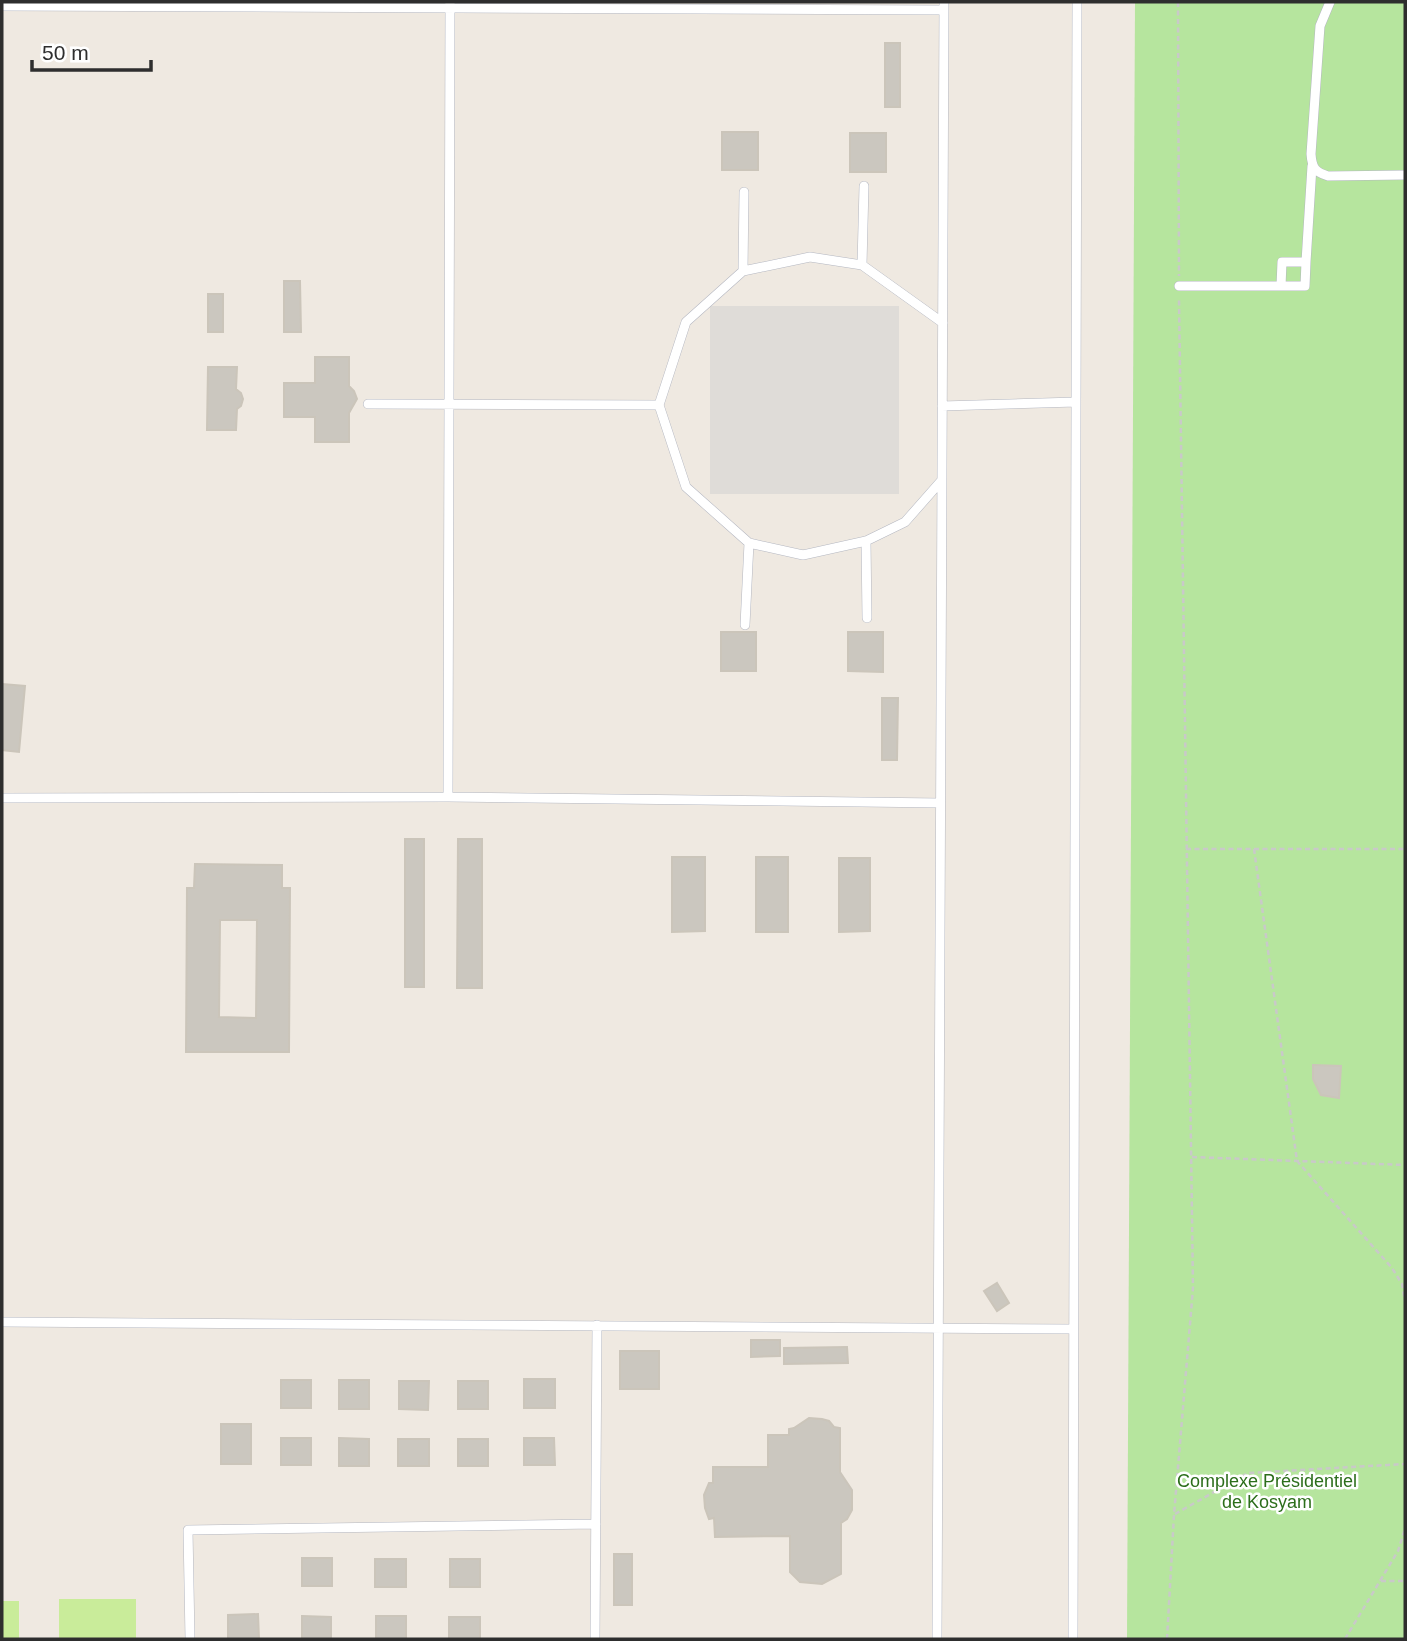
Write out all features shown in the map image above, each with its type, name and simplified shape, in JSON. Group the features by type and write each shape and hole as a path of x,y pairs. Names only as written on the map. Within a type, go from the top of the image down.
{"lane":[{"path":"1073,1639 1077,2"},
{"path":"1179,286 1305,286 1320,26 1330,2"},
{"path":"448,797 450,5"},
{"path":"2,6 944,6 937,1639"},
{"path":"1312,166 1317,172 1328,176 1405,175"},
{"path":"862,265 864,187"},
{"path":"743,271 744,192"},
{"path":"942,480 905,522 866,541 803,555 749,543 686,487 659,405 686,322 743,271 810,257 862,265 943,323"},
{"path":"1281,286 1282,262 1306,262"},
{"path":"942,406 1076,402"},
{"path":"368,404 659,405"},
{"path":"866,541 867,618"},
{"path":"745,625 749,543"},
{"path":"2,798 448,797 940,803"},
{"path":"2,1322 1073,1329"},
{"path":"595,1639 597,1325"},
{"path":"190,1639 188,1530 596,1524"}],"path":[{"path":"1167,1639 1174,1515 1193,1288 1179,286 1178,2"},
{"path":"1186,849 1405,849"},
{"path":"1254,849 1297,1161 1392,1268 1402,1284 1405,1301"},
{"path":"1191,1157 1405,1165"},
{"path":"1174,1515 1248,1473 1405,1464"},
{"path":"1345,1639 1398,1551 1405,1529"},
{"path":"1381,1581 1405,1581"}],"green space":[{"name":"Complexe Présidentiel de Kosyam","path":"1135,2 1405,2 1405,1639 1127,1639"},
{"path":"59,1599 136,1599 136,1639 59,1639"},
{"path":"2,1601 19,1601 19,1639 2,1639"}],"shaded area":[{"path":"710,306 899,306 899,494 710,494"}],"building":[{"path":"885,43 900,43 900,107 885,107"},
{"path":"722,132 758,132 758,170 722,170"},
{"path":"850,133 886,133 886,172 850,172"},
{"path":"284,281 300,281 301,332 284,332"},
{"path":"208,294 223,294 223,332 208,332"},
{"path":"315,357 349,357 349,386 357,399 349,413 349,442 315,442 315,417 284,417 284,383 315,383"},
{"path":"208,367 237,367 236,389 243,399 237,409 236,430 207,430"},
{"path":"721,632 756,632 756,671 721,671"},
{"path":"848,632 883,632 883,672 848,671"},
{"path":"2,684 25,686 19,752 2,750"},
{"path":"882,698 898,698 897,760 882,760"},
{"path":"405,839 424,839 424,987 405,987"},
{"path":"458,839 482,839 482,988 457,988"},
{"path":"672,857 705,857 705,931 672,932"},
{"path":"756,857 788,857 788,932 756,932"},
{"path":"839,858 870,858 870,931 839,932"},
{"path":"195,864 282,865 282,888 290,888 289,1052 186,1052 187,888 194,888","holes":["220,920 257,920 256,1018 219,1017"]},
{"path":"1313,1065 1341,1066 1339,1098 1321,1095 1313,1079"},
{"path":"997,1283 1009,1303 997,1311 984,1291"},
{"path":"751,1340 780,1340 780,1356 751,1357"},
{"path":"847,1347 848,1363 784,1364 784,1348"},
{"path":"620,1351 659,1351 659,1389 620,1389"},
{"path":"524,1379 555,1379 555,1408 524,1408"},
{"path":"281,1380 311,1380 311,1408 281,1408"},
{"path":"339,1380 369,1380 369,1409 339,1409"},
{"path":"399,1381 429,1381 428,1410 399,1409"},
{"path":"458,1381 488,1381 488,1409 458,1409"},
{"path":"809,1418 829,1421 834,1427 840,1428 840,1472 852,1490 852,1510 841,1523 841,1574 822,1584 800,1582 790,1572 790,1536 715,1537 714,1518 709,1519 705,1508 704,1495 709,1483 713,1483 713,1467 768,1467 768,1435 789,1435 789,1429"},
{"path":"221,1424 251,1424 251,1464 221,1464"},
{"path":"281,1438 311,1438 311,1465 281,1465"},
{"path":"339,1438 369,1439 369,1466 339,1466"},
{"path":"524,1438 554,1438 555,1465 524,1465"},
{"path":"398,1439 429,1439 429,1466 398,1466"},
{"path":"458,1439 488,1439 488,1466 458,1466"},
{"path":"614,1554 632,1554 632,1605 614,1605"},
{"path":"302,1558 332,1558 332,1586 302,1586"},
{"path":"375,1559 406,1559 406,1587 375,1587"},
{"path":"450,1559 480,1559 480,1587 450,1587"},
{"path":"258,1614 259,1639 228,1639 228,1615"},
{"path":"302,1616 331,1617 331,1639 302,1639"},
{"path":"376,1616 406,1616 406,1639 376,1639"},
{"path":"449,1617 480,1617 480,1639 449,1639"}]}
